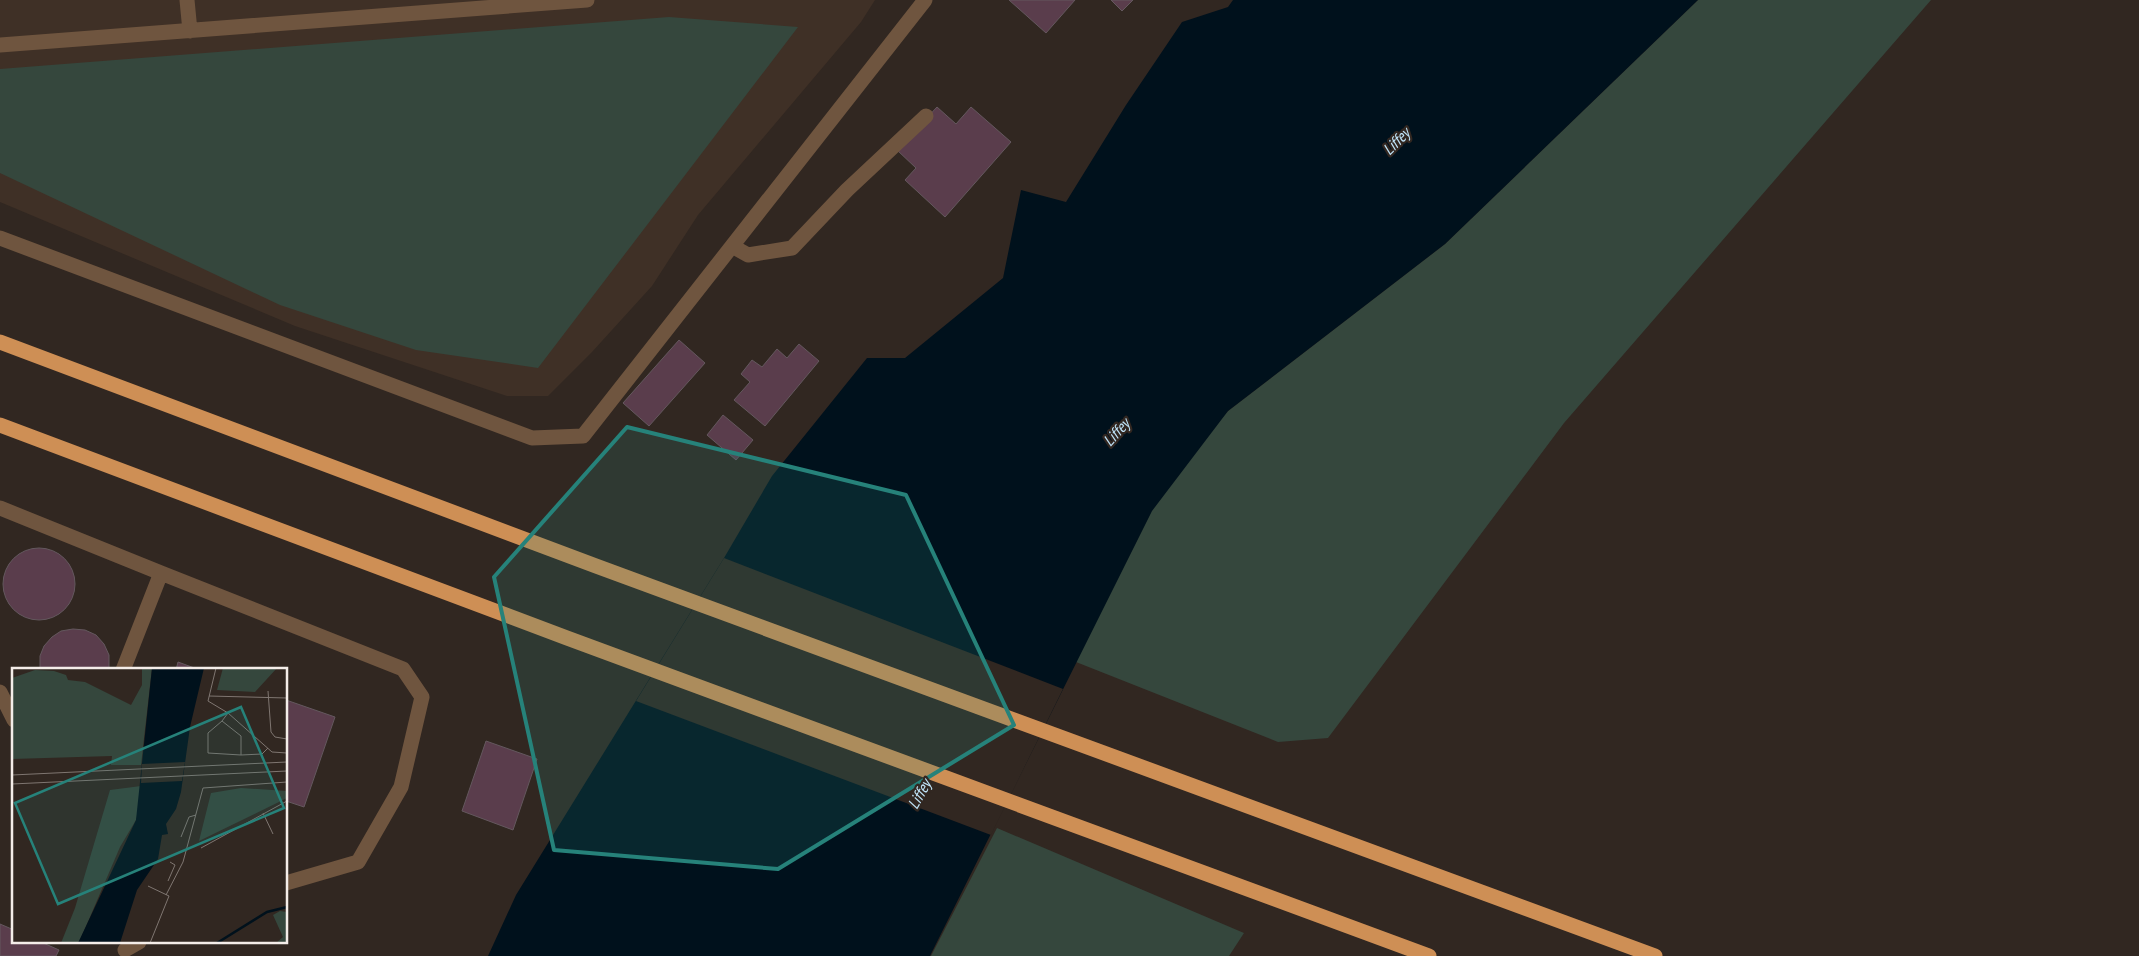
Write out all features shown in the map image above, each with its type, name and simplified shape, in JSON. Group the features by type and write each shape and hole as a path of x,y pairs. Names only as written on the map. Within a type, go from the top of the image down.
{"highway":[{"path":"0,342 596,566 1655,956"},
{"path":"0,425 567,638 1429,956"}],"lane":[{"path":"187,0 190,30"},
{"path":"0,45 587,0"},
{"path":"0,238 532,438 583,436 925,0"},
{"path":"732,246 748,255 792,248 847,190 926,116"},
{"path":"0,508 403,669 422,697 401,787 358,862 288,882"},
{"path":"124,668 161,573"},
{"path":"0,692 12,716"}],"highlighted area":[{"path":"627,427 906,495 1014,725 778,869 554,850 494,577"}],"shaded area":[{"path":"0,0 875,0 861,22 698,215 652,286 592,352 548,396 507,396 295,326 0,202"}],"green space":[{"path":"1698,0 1931,0 1564,423 1328,738 1278,742 1076,662 1128,525 1228,411 1445,244"},
{"path":"669,17 798,27 538,368 416,350 280,305 0,173 0,69"},
{"path":"997,828 1244,933 1229,956 931,956"}],"water":[{"name":"Liffey","path":"1233,0 1698,0 1445,244 1228,411 1152,511 930,956 488,956 516,895 724,558 772,476 867,358 905,358 1003,278 1021,190 1066,202 1126,105 1182,22 1228,7"}],"pier":[{"path":"724,558 1063,689 991,835 636,701"}],"building":[{"path":"1009,0 1075,0 1046,33"},
{"path":"1111,0 1133,0 1122,11"},
{"path":"937,107 956,124 971,107 1011,142 945,217 905,180 916,168 897,150"},
{"path":"679,340 705,363 649,426 623,403"},
{"path":"799,344 819,361 765,426 734,400 750,382 741,374 752,360 762,367 777,349 787,358"},
{"path":"723,415 753,440 736,460 707,435"},
{"path":"39,548 59,554 69,564 75,584 69,604 59,614 39,620 19,614 9,604 3,584 9,564 19,554"},
{"path":"85,630 96,635 104,644 109,655 109,668 40,668 40,656 44,646 61,631"},
{"path":"178,662 194,668 176,668"},
{"path":"288,701 335,717 304,807 288,802"},
{"path":"486,741 537,759 513,830 462,811"},
{"path":"0,924 12,929 12,944 46,944 59,950 56,956 0,956"}]}
